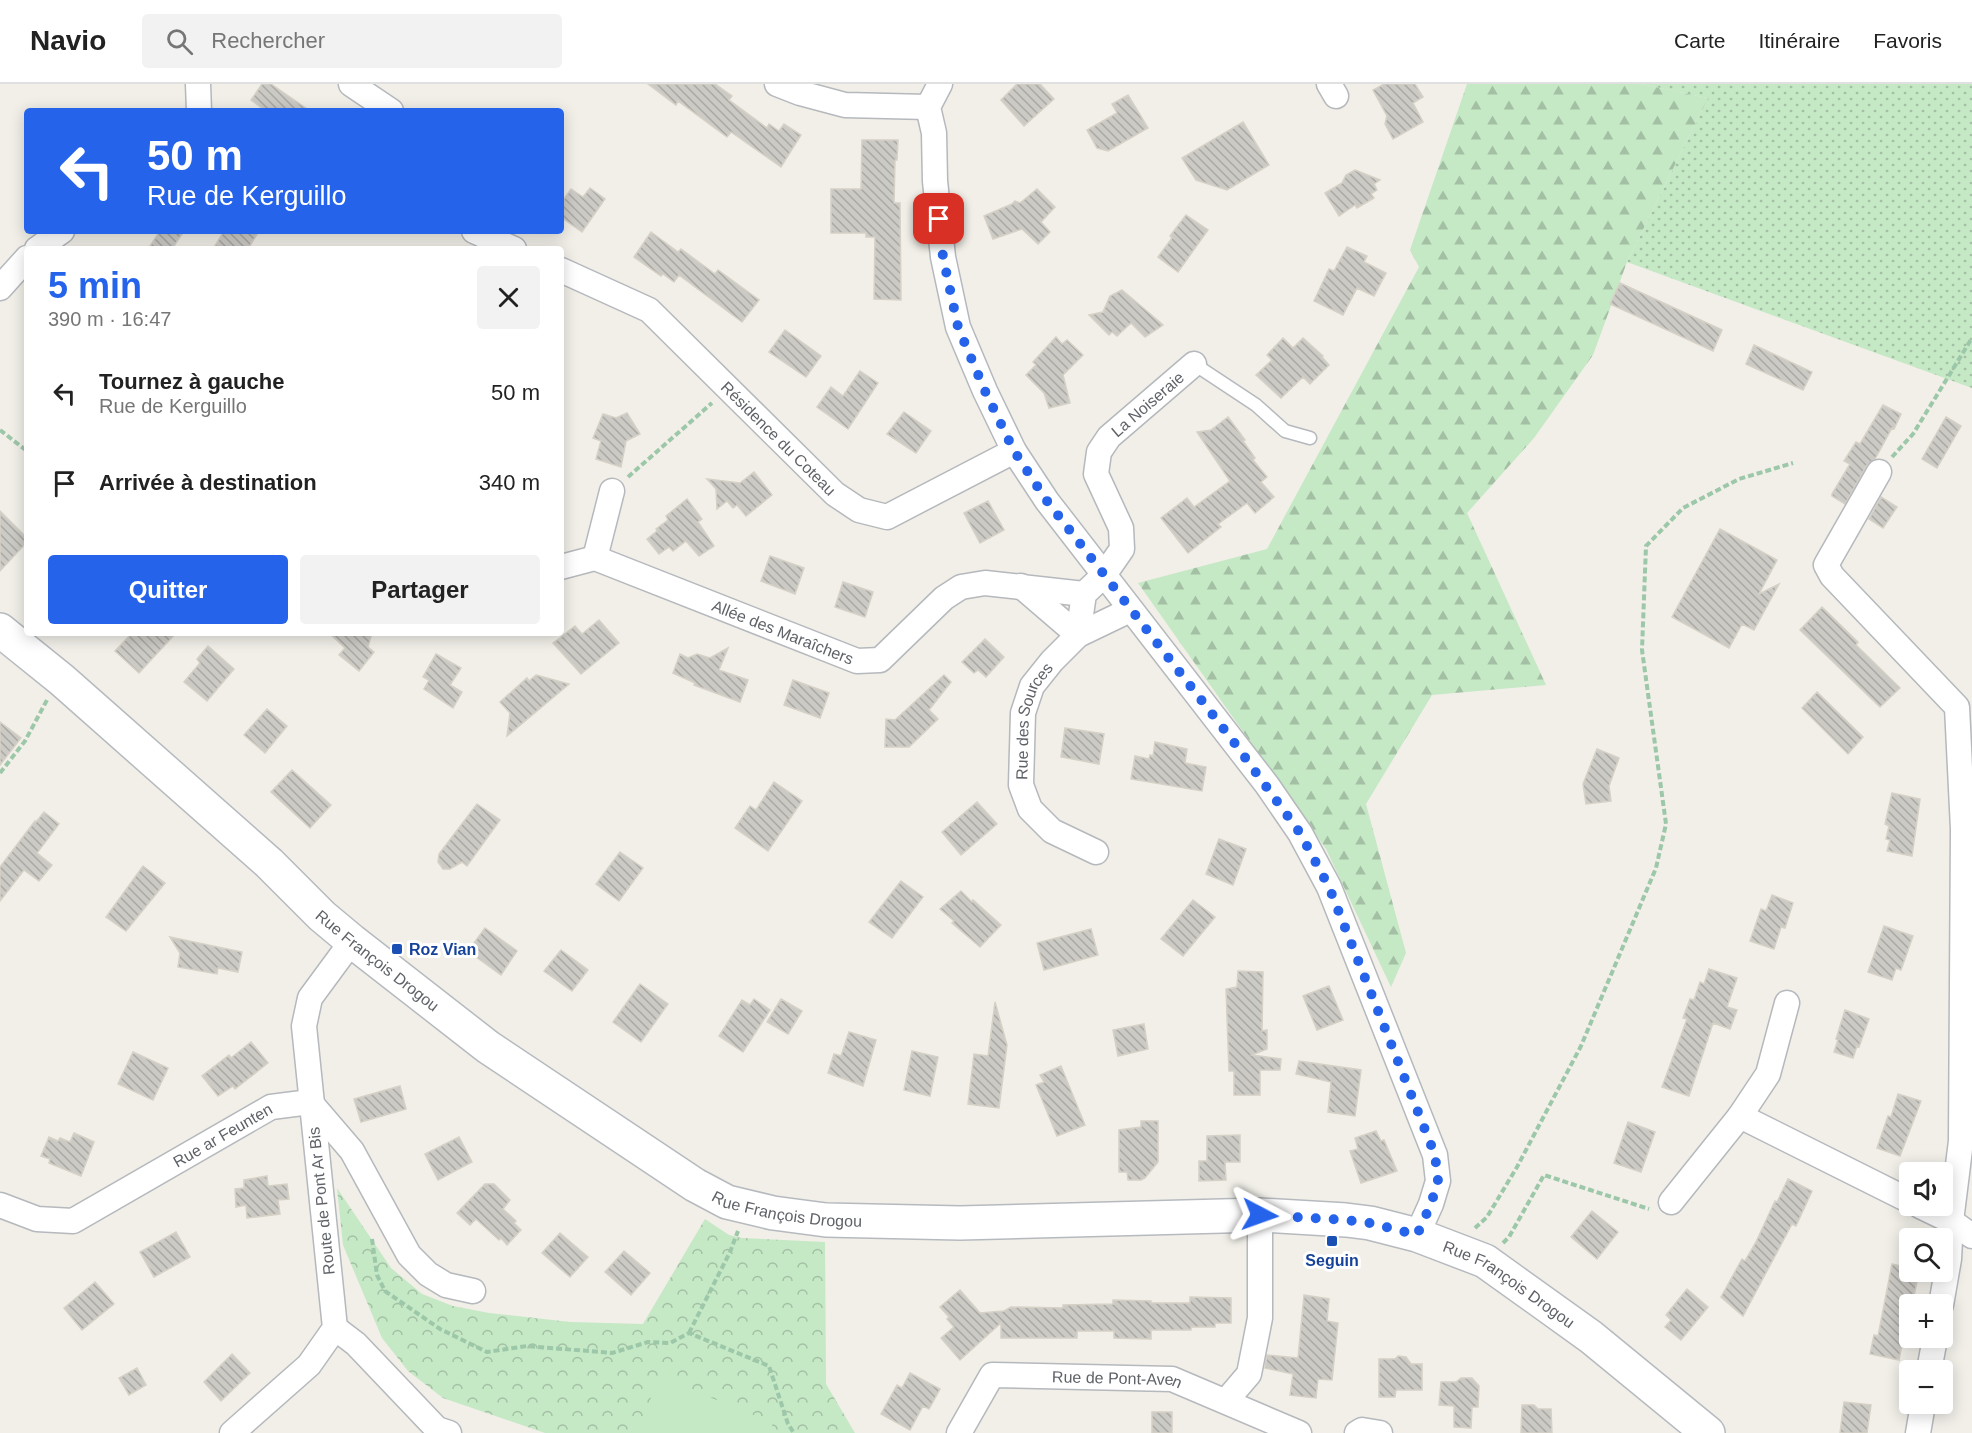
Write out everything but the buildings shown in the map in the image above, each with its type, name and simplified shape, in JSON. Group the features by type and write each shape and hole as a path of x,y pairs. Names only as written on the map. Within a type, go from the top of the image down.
{"street":[{"path":"198,84 199,108"},
{"path":"351,84 387,108"},
{"path":"777,84 800,93 845,105 928,107"},
{"path":"940,84 928,107 934,134 935,181 943,257 958,327 1014,451 1047,501 1267,785 1300,833 1329,887 1435,1155 1438,1181 1431,1204 1417,1235"},
{"path":"41,246 58,234"},
{"path":"481,234 507,246"},
{"path":"0,288 24,261"},
{"name":"Résidence du Coteau","path":"564,271 650,310 835,494 859,510 887,517 1014,451"},
{"name":"La Noiseraie","path":"1104,575 1122,549 1121,528 1096,474 1099,452 1109,436 1194,364"},
{"path":"1879,472 1826,565 1832,576 1957,707 1967,829 1961,1141 1951,1221 1949,1259 1943,1294"},
{"path":"564,566 595,558 612,491"},
{"name":"Allée des Maraîchers","path":"595,558 857,662 880,660 944,598 961,587 985,583 1084,594"},
{"path":"1078,635 1084,594 1104,575"},
{"path":"1021,586 1078,635"},
{"name":"Rue des Sources","path":"1096,852 1052,831 1030,809 1021,785 1023,713 1032,686 1052,661 1078,635 1130,610"},
{"name":"Rue François Drogou","path":"0,630 62,680 252,848 322,916 352,941 497,1054 695,1185 727,1202 773,1213 826,1221 960,1223 1260,1215 1370,1223 1417,1235 1485,1261 1591,1337 1708,1433"},
{"name":"Route de Pont Ar Bis","path":"335,1328 304,1026 310,998 352,941"},
{"path":"1671,1202 1740,1116 1768,1074 1787,1003"},
{"path":"310,1102 352,1151 409,1255 428,1274 446,1285 473,1291"},
{"name":"Rue ar Feunten","path":"0,1205 37,1219 73,1221 271,1107 310,1102"},
{"path":"1740,1116 1899,1196"},
{"path":"1226,1401 1249,1374 1260,1318 1260,1215"},
{"path":"1941,1216 1972,1236"},
{"path":"232,1433 309,1365 335,1328 356,1344 439,1432"},
{"name":"Rue de Pont-Aven","path":"958,1433 992,1375 1172,1379 1299,1433"},
{"path":"1918,1433 1921,1414"},
{"path":"1357,1433 1362,1430 1380,1433"}],"lane":[{"name":"La Noiseraie","path":"1194,364 1256,405 1285,431 1310,438"}],"path":[{"path":"1879,472 1913,434 1972,338"},
{"path":"612,491 728,388"},
{"path":"0,430 24,449"},
{"path":"1454,1248 1487,1217 1517,1167 1581,1046 1656,868 1666,824 1642,650 1646,546 1683,508 1739,479 1793,463"},
{"path":"0,773 25,741 51,694"},
{"path":"1485,1261 1509,1237 1544,1175 1661,1213 1671,1202"},
{"path":"372,1236 377,1275 385,1291 440,1329 487,1352 527,1346 612,1353 648,1342 670,1343 689,1333 730,1252 747,1207"},
{"path":"689,1333 769,1366 794,1433"}],"green space":[{"path":"1467,84 1641,84 1708,98 1627,262 1593,355 1534,438 1467,513 1546,685 1432,695 1366,804 1406,953 1391,987 1326,849 1138,583 1267,549 1419,267 1410,250"},
{"path":"1641,84 1972,84 1972,388 1627,262 1708,98"},
{"path":"337,1188 391,1268 422,1294 453,1306 489,1313 570,1322 643,1324 705,1219 729,1235 742,1238 825,1242 826,1384 855,1433 545,1433 443,1398 408,1371 382,1338 343,1245"},
{"path":"660,1377 773,1423 769,1433 636,1433"}],"place":[{"name":"Roz Vian","path":"397,949"},
{"name":"Seguin","path":"1332,1241"}],"route":[{"path":"939,219 943,257 958,327 1014,451 1047,501 1267,785 1300,833 1329,887 1435,1155 1438,1181 1431,1204 1417,1235 1370,1223 1260,1215"}]}
